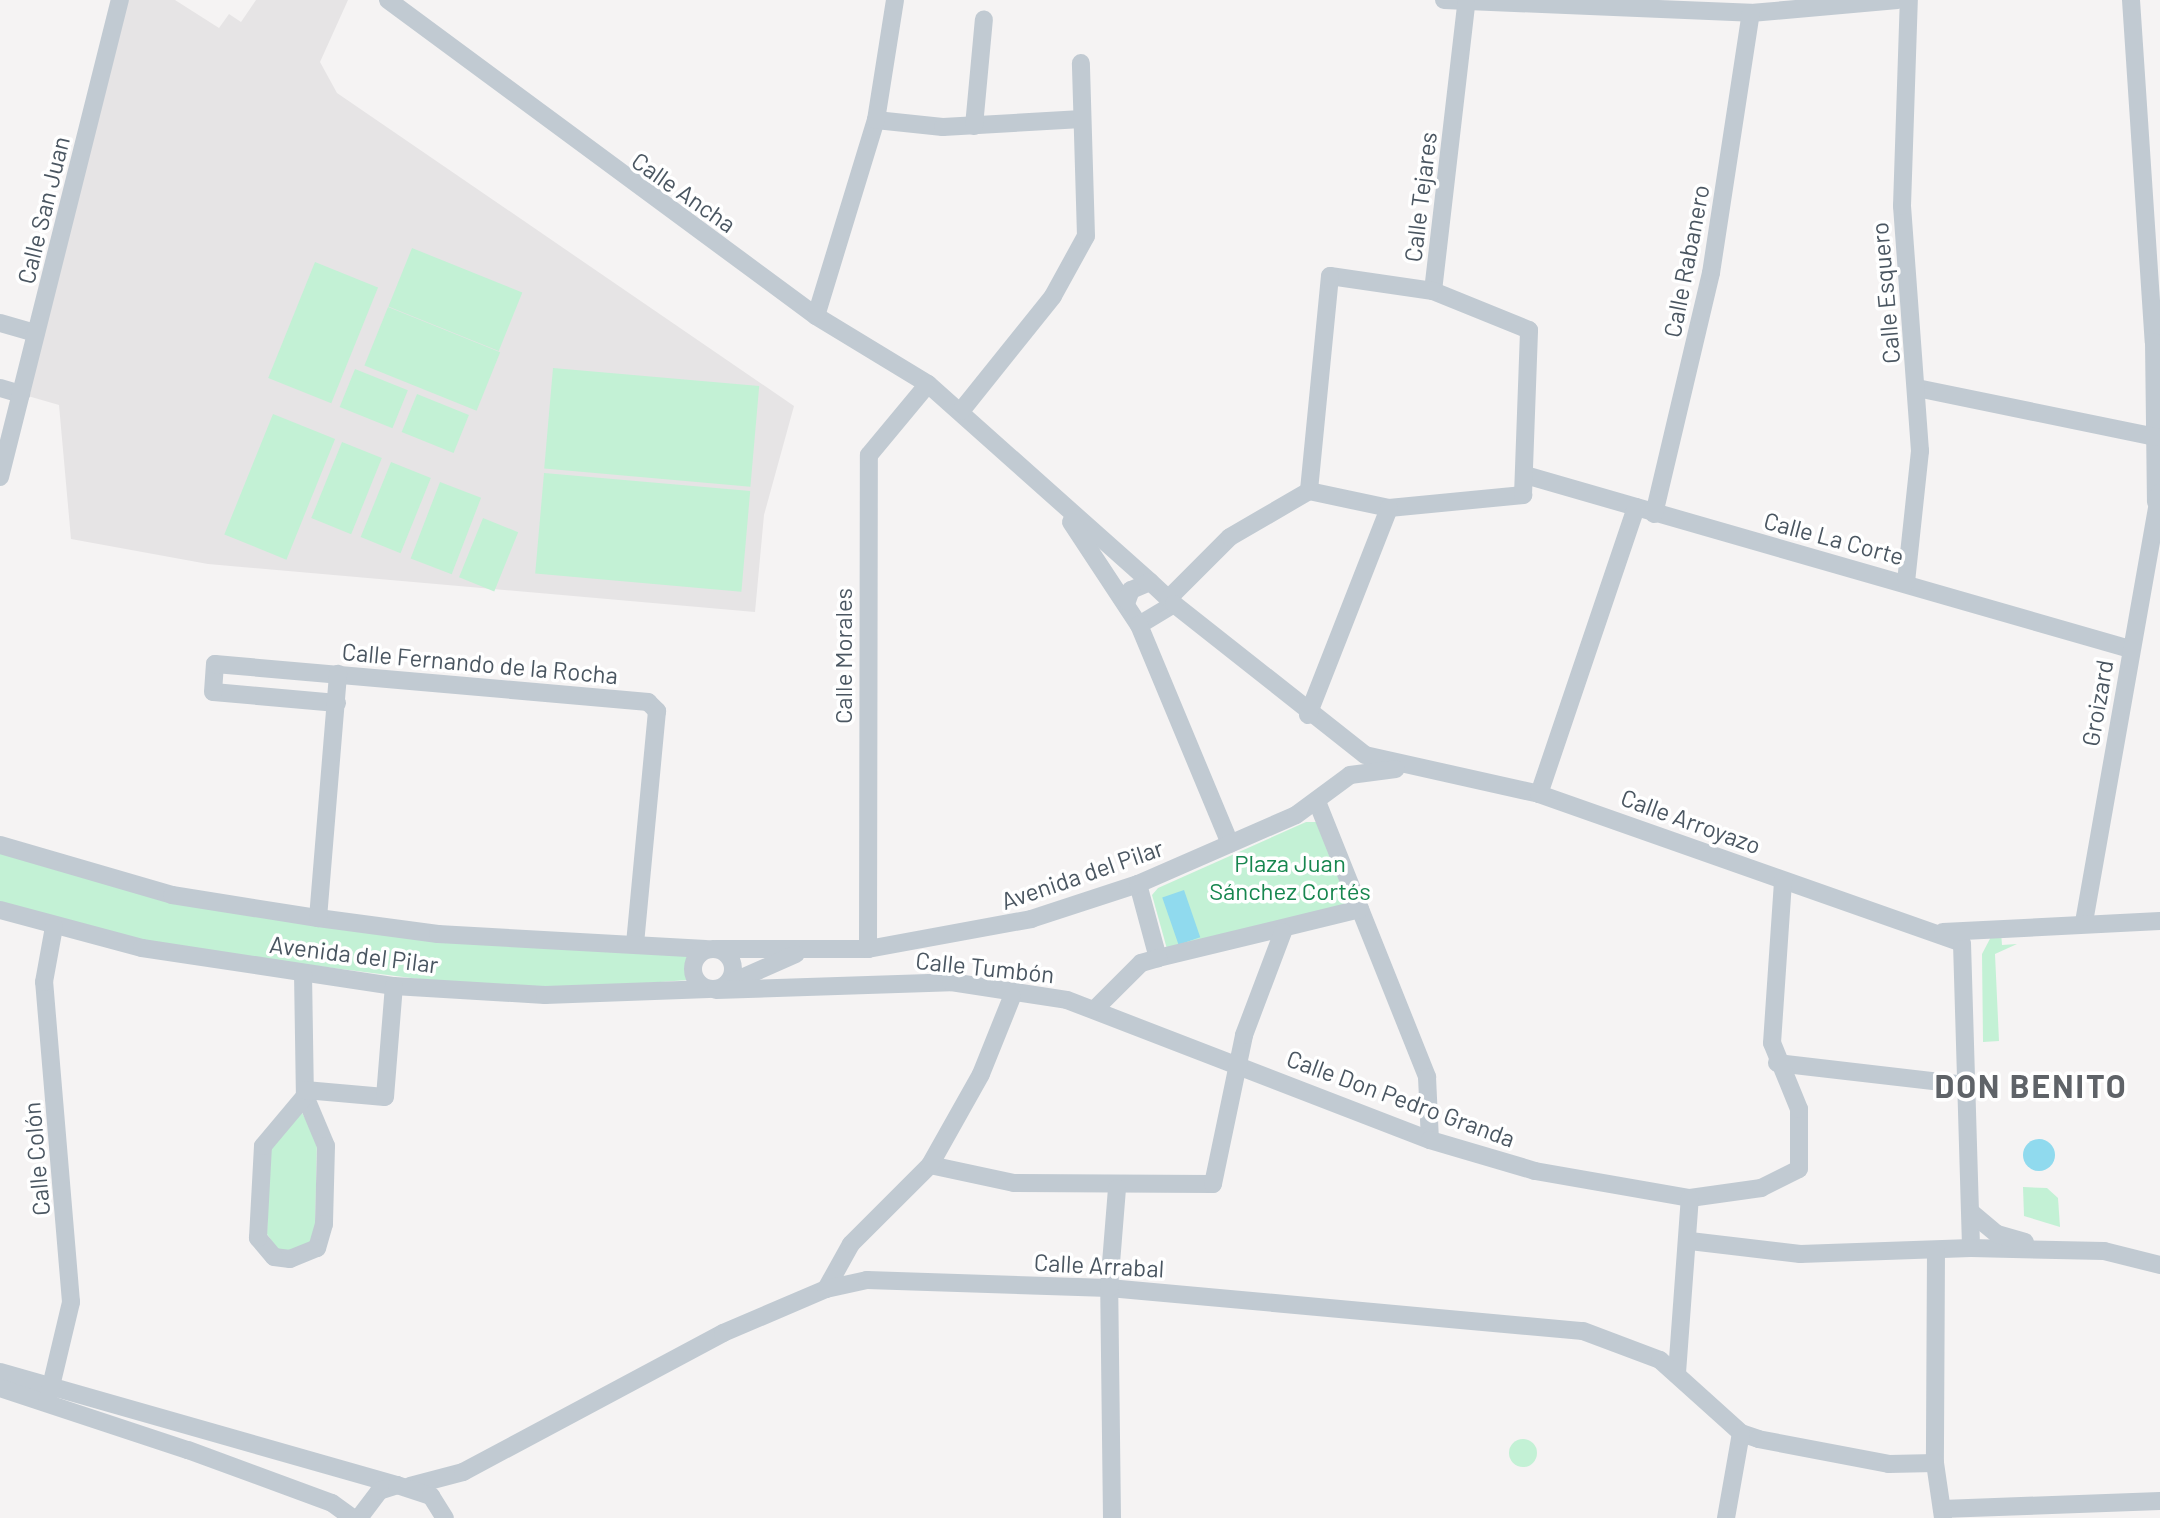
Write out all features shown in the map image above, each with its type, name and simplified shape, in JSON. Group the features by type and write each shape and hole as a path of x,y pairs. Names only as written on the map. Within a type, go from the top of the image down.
{"street":[{"name":"Calle San Juan","path":"0,477 120,0"},
{"name":"Calle Ancha","path":"388,0 816,316 928,384 1053,497"},
{"path":"816,316 876,120 895,0"},
{"path":"1444,0 1466,4 1751,13 1897,0"},
{"name":"Calle Esquero","path":"1906,582 1920,451 1902,206 1909,0"},
{"name":"Groizard","path":"2084,922 2158,497 2131,0"},
{"name":"Calle Tejares","path":"1466,4 1433,291 1529,330 1525,475"},
{"name":"Calle Rabanero","path":"1654,514 1711,273 1751,13"},
{"path":"974,126 984,19"},
{"path":"961,411 1053,296 1081,248 1081,63"},
{"path":"876,120 974,126 1082,119"},
{"path":"1309,491 1330,276 1433,291"},
{"path":"0,323 36,333"},
{"name":"Calle Morales","path":"868,949 869,455 928,384"},
{"path":"0,388 21,394"},
{"path":"1917,388 2155,437"},
{"path":"1139,625 1172,601 1230,537 1309,491 1389,508 1523,495 1525,475"},
{"name":"Calle La Corte","path":"1525,475 1654,514 1906,582 2130,649"},
{"path":"1053,497 1127,601 1230,844"},
{"name":"Calle Arroyazo","path":"1053,497 1172,601 1344,742 1418,771 1539,794 1783,880 1943,932"},
{"path":"1539,794 1636,507"},
{"path":"1308,715 1389,508"},
{"path":"1127,601 1131,590 1150,582"},
{"name":"Calle Fernando de la Rocha","path":"337,703 213,692 215,664 648,702 657,711 635,943"},
{"path":"318,918 338,674"},
{"path":"1344,742 1350,775"},
{"name":"Calle Arroyazo","path":"1350,775 1418,771"},
{"name":"Avenida del Pilar","path":"0,845 172,895 438,934 711,949 868,949 1031,919 1138,884 1318,804 1350,775"},
{"path":"1318,804 1427,1077 1430,1140"},
{"path":"1783,880 1772,1043 1777,1063 1968,1085"},
{"path":"1138,884 1158,958"},
{"path":"1095,1009 1141,963 1283,932 1360,909"},
{"name":"Avenida del Pilar","path":"0,910 54,927 303,973 394,986 545,995 718,988 806,950"},
{"path":"1943,932 2084,922 2160,921"},
{"name":"Calle Colón","path":"50,1395 71,1302 44,982 54,927"},
{"path":"1965,1249 1973,1214 1964,947 1977,930"},
{"path":"930,1165 970,1178 1117,1188 1213,1184 1239,1061 1283,932"},
{"path":"1943,932 1964,947"},
{"path":"711,949 732,961 718,988 693,970 711,949"},
{"path":"303,973 305,1093 326,1146 324,1224 317,1248 290,1259 274,1257 258,1238 263,1146 305,1093"},
{"name":"Calle Tumbón","path":"718,988 951,982 1012,997 1095,1009 1239,1061"},
{"path":"305,1093 385,1097 394,986"},
{"path":"826,1289 851,1244 930,1165 981,1074 1012,997"},
{"name":"Calle Don Pedro Granda","path":"1239,1061 1430,1140 1535,1171 1690,1198 1761,1188 1799,1169 1799,1109 1777,1063"},
{"path":"1112,1518 1109,1288 1117,1188"},
{"path":"1677,1373 1690,1241 1690,1198"},
{"path":"1973,1214 1997,1234 2045,1248"},
{"path":"1690,1241 1800,1254 2045,1248 2104,1251 2160,1265"},
{"path":"1936,1250 1935,1463 1942,1513 2160,1501"},
{"name":"Calle Arrabal","path":"404,1485 463,1472 723,1333 826,1289 867,1280 1109,1288 1583,1331 1645,1351 1677,1373 1741,1433"},
{"path":"0,1372 50,1395 332,1503 353,1518"},
{"path":"0,1388 50,1395 404,1485 442,1511"},
{"path":"1726,1518 1741,1433 1839,1457 1935,1463"},
{"name":"Calle Arrabal","path":"442,1511 463,1472"},
{"path":"359,1518 379,1491 404,1485"}],"shaded area":[{"path":"120,0 175,0 219,28 229,14 241,22 256,0 348,0 320,62 337,93 794,406 764,515 755,612 208,564 71,539 59,405 21,394"}],"green space":[{"path":"412,248 522,293 499,351 388,306"},
{"path":"315,262 378,287 331,403 268,378"},
{"path":"388,307 500,352 477,411 364,365"},
{"path":"553,368 759,386 750,487 544,469"},
{"path":"355,369 408,390 392,428 340,407"},
{"path":"417,394 469,415 454,453 402,432"},
{"path":"273,414 335,439 286,560 224,535"},
{"path":"342,442 382,458 351,534 311,518"},
{"path":"391,462 431,478 401,553 361,537"},
{"path":"544,473 750,491 741,592 535,574"},
{"path":"440,482 481,498 452,574 411,559"},
{"path":"483,518 518,532 494,592 459,577"},
{"name":"Plaza Juan Sánchez Cortés","path":"1306,822 1318,822 1348,895 1346,907 1167,949 1152,895 1158,888"},
{"path":"0,848 164,899 688,952 688,980 565,989 459,984 174,948 0,902"},
{"path":"2001,932 2002,945 2017,944 1995,954 1999,1041 1983,1042 1982,954 1993,933"},
{"path":"301,1111 317,1140 315,1231 311,1246 279,1252 267,1234 270,1146"},
{"path":"2023,1187 2047,1188 2058,1198 2060,1227 2024,1216"},
{"path":"1523,1439 1533,1443 1537,1453 1533,1463 1523,1467 1513,1463 1509,1453 1513,1443"}],"water":[{"path":"1184,890 1200,937 1179,945 1162,897"},
{"path":"2039,1139 2050,1144 2055,1155 2050,1166 2039,1171 2028,1166 2023,1155 2028,1144"}],"district":[{"name":"DON BENITO","path":"2031,1085"}]}
